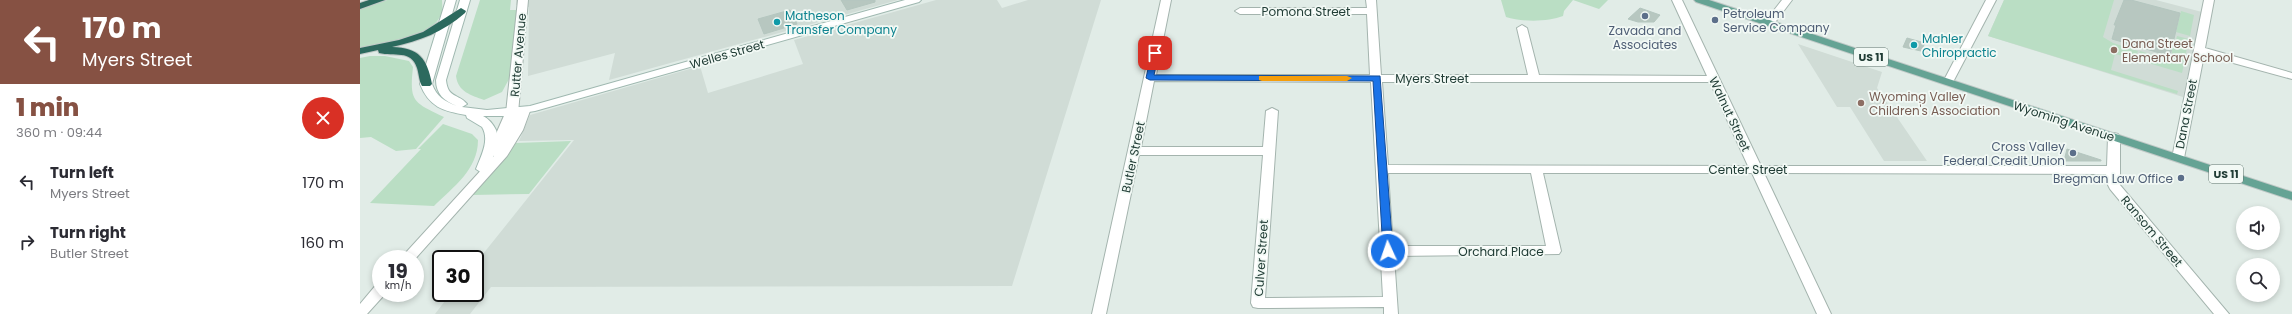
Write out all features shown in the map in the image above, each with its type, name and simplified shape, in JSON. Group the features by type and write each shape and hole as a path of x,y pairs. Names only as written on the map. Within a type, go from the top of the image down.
{"highway":[{"path":"360,6 380,0"},
{"path":"360,52 429,34 444,26 463,5"},
{"path":"360,52 388,51 412,54 421,62 426,84"}],"main road":[{"name":"Wyoming Avenue","path":"1699,0 2292,196"}],"street":[{"path":"426,84 452,0"},
{"name":"Rutter Avenue","path":"416,250 462,197 482,178 503,153 517,130 516,111 523,0"},
{"name":"Welles Street","path":"516,111 537,107 608,86 638,80 916,0"},
{"name":"Butler Street","path":"1099,314 1166,0"},
{"path":"1314,0 1314,11"},
{"name":"Walnut Street","path":"1677,0 1824,314"},
{"path":"1770,23 1788,0"},
{"path":"1948,82 1992,0"},
{"name":"Dana Street","path":"2178,158 2209,0"},
{"name":"Rutter Avenue","path":"463,5 441,80 443,92 451,100 468,107 488,110 516,111"},
{"path":"1371,5 1391,308"},
{"name":"Pomona Street","path":"1240,11 1314,11 1371,5"},
{"path":"1522,28 1534,78"},
{"path":"2199,50 2292,76"},
{"name":"Myers Street","path":"1150,78 1714,79"},
{"name":"Rutter Avenue","path":"426,84 429,96 452,108 484,114 516,111"},
{"path":"452,108 480,118 490,129 492,146 482,169"},
{"name":"Rutter Avenue","path":"462,197 502,139 516,111"},
{"name":"Culver Street","path":"1272,111 1258,303 1391,308"},
{"name":"Ransom Street","path":"2114,137 2114,186 2222,314"},
{"path":"1134,151 1270,151"},
{"name":"Center Street","path":"1383,169 2113,170"},
{"name":"Orchard Place","path":"1388,251 1554,251 1536,169"},
{"path":"360,313 372,299"}],"shaded area":[{"path":"516,0 898,0 609,80 615,53 528,76 529,7 516,5"},
{"path":"936,0 997,0 1002,8 1028,0 1101,0 1012,286 491,287 484,296 484,253 574,140 519,141 530,115 700,66 708,93 803,64 794,40"},
{"name":"Dana Street Elementary School","path":"2004,0 2156,0 2202,12 2183,97 1988,36"},
{"name":"Wyoming Valley Children's Association","path":"1798,44 1882,72 1877,88 1927,161 1884,161 1850,107 1837,107"},
{"path":"444,302 479,302 470,314 435,314"}],"green space":[{"path":"387,0 442,0 442,11 437,21 419,34 407,39 360,49 360,8"},
{"path":"480,0 511,0 510,10 517,10 509,79 502,92 484,100 462,89 459,86 456,76"},
{"path":"1501,0 1573,0 1564,11 1563,16 1535,21 1506,17"},
{"path":"1573,0 1608,0 1599,9"},
{"path":"2004,0 2114,0 2103,37 2113,43 2138,51 2135,59 2115,54 2111,70 2178,91 2177,94 1988,36"},
{"path":"2181,11 2194,15 2190,36 2176,32"},
{"path":"2177,36 2189,39 2184,62 2159,54 2159,52 2172,56 2172,45 2175,45"},
{"path":"2140,51 2184,64 2182,73 2138,60"},
{"path":"385,56 409,61 413,67 412,88 413,95 416,100 426,108 444,117 416,149 396,151 371,137 360,138 360,58"},
{"path":"443,124 472,134 478,140 474,160 469,169 456,185 434,206 370,203 421,149 418,149"},
{"path":"571,141 529,194 472,195 516,143"}],"building":[{"path":"841,0 875,0 875,2 847,10"},
{"path":"2124,0 2131,0 2180,13 2170,56 2112,39 2116,25 2114,25"},
{"name":"Zavada and Associates","path":"1640,8 1660,15 1654,22 1638,22 1628,19"},
{"name":"Matheson Transfer Company","path":"790,10 797,24 764,34 758,19"},
{"name":"Mahler Chiropractic","path":"1907,38 1925,43 1921,51 1903,47"},
{"name":"Cross Valley Federal Credit Union","path":"2067,149 2101,160 2101,161 2064,161"}],"slow traffic":[{"path":"1262,78 1347,78"}],"place":[{"name":"Zavada and Associates","path":"1645,16"},
{"name":"Petroleum Service Company","path":"1715,20"},
{"name":"Matheson Transfer Company","path":"777,22"},
{"name":"Mahler Chiropractic","path":"1914,45"},
{"name":"Dana Street Elementary School","path":"2114,50"},
{"name":"Wyoming Valley Children's Association","path":"1861,103"},
{"name":"Cross Valley Federal Credit Union","path":"2073,153"},
{"name":"Bregman Law Office","path":"2181,178"}],"route":[{"path":"1155,53 1150,78 1377,78 1388,251"}]}
